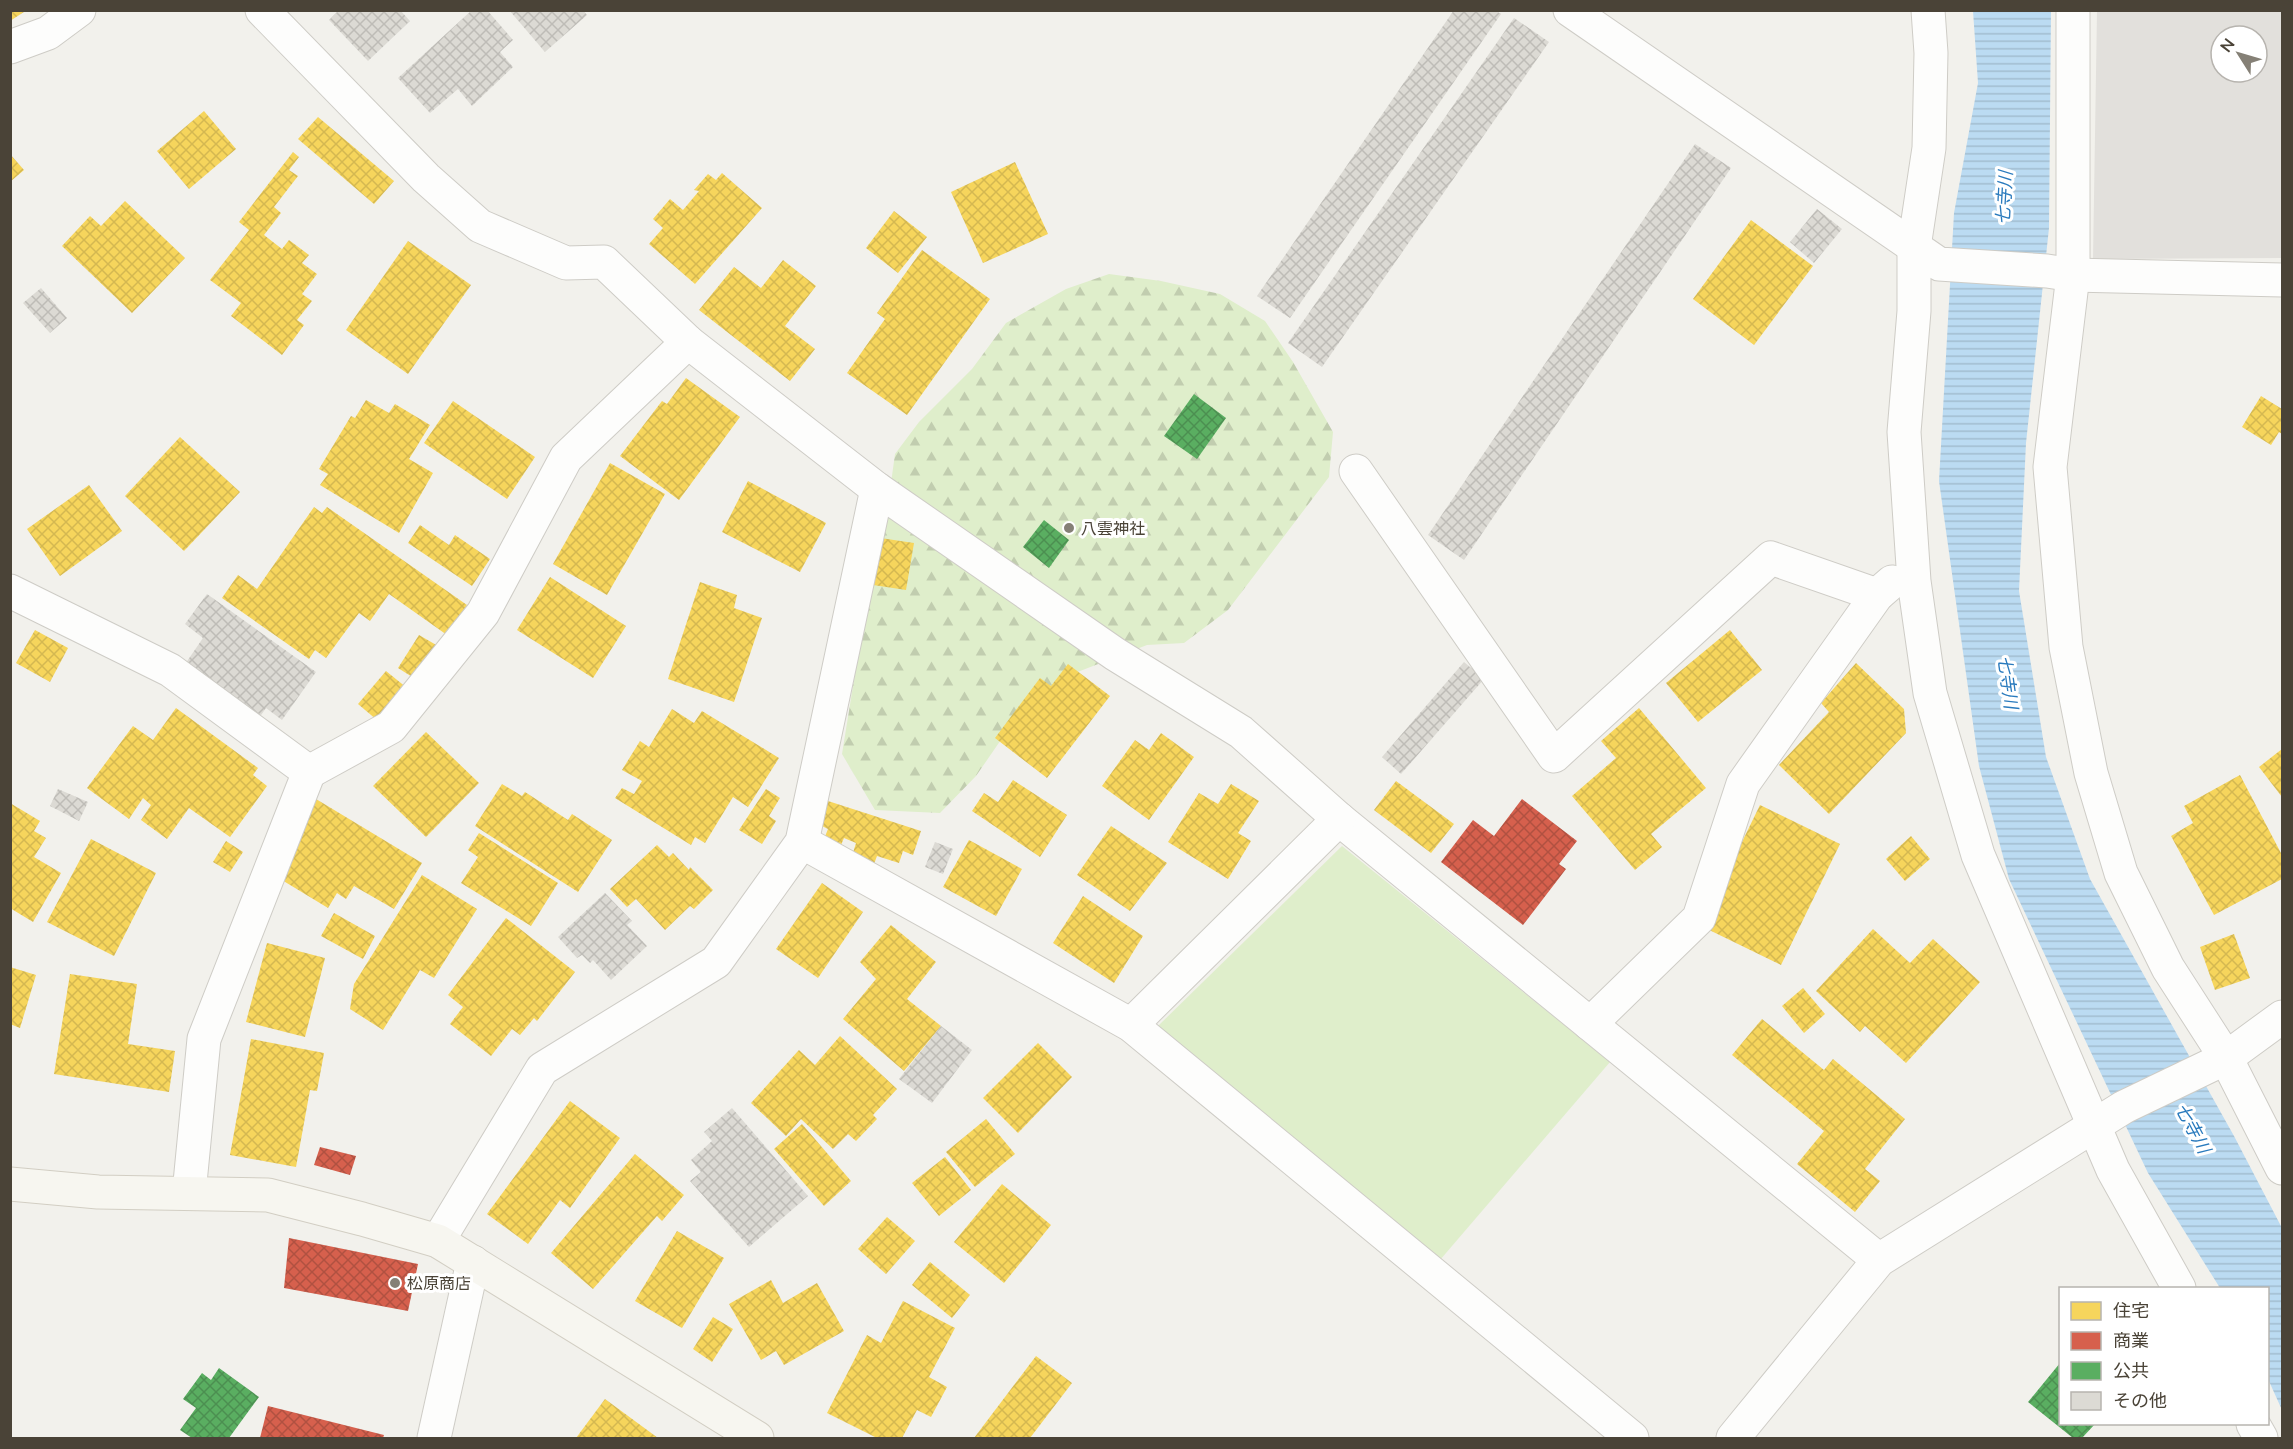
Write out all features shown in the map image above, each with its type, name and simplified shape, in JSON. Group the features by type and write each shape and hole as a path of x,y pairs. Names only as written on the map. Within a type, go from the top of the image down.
{"street":[{"path":"10,47 48,33 79,10"},
{"path":"262,10 426,178 480,226 566,263 604,262 688,342 877,489 1115,654 1241,732 1339,819 1879,1260"},
{"path":"1570,10 1927,255 2060,273 2283,279"},
{"path":"1928,10 1931,53 1927,255 1914,311 1904,432 1913,566 1930,693 1978,855 2113,1170 2178,1287"},
{"path":"2073,10 2050,467 2066,647 2091,773 2121,873 2168,968 2226,1058 2283,1168"},
{"path":"189,1193 204,1039 309,772 391,727 483,613 566,458 688,342"},
{"path":"1356,471 1554,756 1772,558 1877,595"},
{"path":"438,1241 542,1069 716,962 802,842 877,489"},
{"path":"1590,1024 1699,918 1743,784 1877,595 1913,566"},
{"path":"10,591 170,669 309,772"},
{"path":"1131,1025 1339,819"},
{"path":"802,842 1131,1025 1632,1438"},
{"path":"1733,1438 1879,1260 2124,1107 2226,1058 2283,1017"},
{"path":"10,1184 98,1192 268,1195 438,1241 757,1438"},
{"path":"434,1438 473,1262"}],"green space":[{"path":"1109,274 1161,281 1220,294 1265,321 1293,362 1333,432 1329,477 1228,610 1184,643 1147,645 1075,673 1005,734 976,776 940,813 875,810 842,754 864,618 883,541 895,454 919,422 972,369 1006,323 1066,289"},
{"path":"1342,846 1610,1062 1440,1260 1158,1026"}],"shaded area":[{"path":"2097,11 2282,11 2282,258 2093,259"}],"water":[{"name":"七寺川","path":"1973,11 2051,11 2049,228 2026,443 2019,591 2046,757 2090,879 2234,1136 2282,1228 2282,1410 2269,1381 2269,1287 2219,1287 2148,1173 2009,879 1979,766 1939,481 1954,213 1978,83"}],"building: 住宅":[{"path":"10,10 27,10 10,21"},
{"path":"204,111 236,149 189,189 157,151"},
{"path":"318,117 394,181 374,204 298,139"},
{"path":"293,152 299,157 289,170 298,176 274,207 281,213 264,235 282,249 289,240 309,255 302,263 317,274 302,294 312,301 297,320 304,325 282,355 231,316 241,303 210,280 249,230 239,222"},
{"path":"10,154 24,170 10,182"},
{"path":"1015,162 1048,234 983,263 951,192"},
{"path":"722,173 762,208 695,284 649,244 663,228 653,219 670,199 683,210 699,191 694,190 708,174 716,180"},
{"path":"125,201 185,258 132,313 62,246 90,216 101,226"},
{"path":"894,211 927,237 898,273 866,248"},
{"path":"1751,220 1813,266 1754,345 1693,299"},
{"path":"408,241 471,285 408,374 346,330"},
{"path":"922,250 990,299 907,415 847,373 885,319 877,313"},
{"path":"783,260 816,286 785,326 815,349 790,381 699,310 734,267 761,288"},
{"path":"686,378 740,417 679,500 620,456 662,401 667,404"},
{"path":"2261,396 2282,409 2282,434 2279,432 2271,445 2242,427"},
{"path":"366,400 389,413 395,404 430,425 409,459 433,473 399,533 320,485 328,474 319,469 351,416 355,418"},
{"path":"453,401 535,457 507,499 424,443"},
{"path":"180,437 240,492 184,551 125,496"},
{"path":"610,463 665,494 607,595 553,564"},
{"path":"748,481 826,523 800,572 722,532"},
{"path":"89,485 122,531 60,576 27,529"},
{"path":"314,507 322,513 327,507 467,605 447,635 389,594 370,621 359,613 326,658 315,650 309,659 222,598 238,575 257,589"},
{"path":"420,525 449,545 455,535 490,559 472,586 408,543"},
{"path":"867,536 914,543 906,590 860,583"},
{"path":"550,577 626,626 593,678 517,630"},
{"path":"700,582 737,595 734,608 762,618 734,702 668,679"},
{"path":"35,630 68,648 50,682 16,663"},
{"path":"1730,630 1762,670 1698,722 1666,683"},
{"path":"419,635 438,646 417,680 398,668"},
{"path":"1856,663 1904,709 1906,733 1829,814 1779,765 1829,712 1821,703"},
{"path":"1068,664 1110,696 1047,778 995,738 1040,678 1051,686"},
{"path":"386,671 412,692 384,726 358,704"},
{"path":"176,708 258,768 253,775 267,786 230,837 189,808 167,839 141,820 151,805 143,798 129,819 87,788 133,726 153,740"},
{"path":"1639,708 1706,788 1651,834 1662,847 1635,870 1572,796 1616,758 1601,741"},
{"path":"672,709 694,723 702,711 779,758 748,807 733,797 705,843 695,837 691,845 615,798 622,788 634,794 642,781 622,770 640,741 649,747"},
{"path":"426,732 479,783 426,837 373,786"},
{"path":"1161,733 1194,757 1149,820 1102,786 1135,740 1149,750"},
{"path":"2282,749 2282,797 2259,767"},
{"path":"2240,775 2282,855 2282,879 2214,915 2171,836 2193,823 2184,806"},
{"path":"1013,780 1067,815 1040,857 972,811 984,793 998,802"},
{"path":"1396,781 1454,824 1431,853 1374,810"},
{"path":"502,784 522,796 525,792 568,820 572,814 612,840 578,892 475,826"},
{"path":"1231,784 1259,801 1238,833 1251,841 1228,879 1168,842 1199,793 1218,804"},
{"path":"766,789 780,798 769,816 776,821 762,844 739,830"},
{"path":"316,799 422,863 394,909 354,886 346,899 337,893 328,908 272,874"},
{"path":"828,801 921,831 913,855 903,851 899,863 877,856 874,864 852,856 856,843 844,838 841,845 824,839 828,829 820,825"},
{"path":"10,803 40,821 34,831 46,838 34,857 61,873 33,922 10,908"},
{"path":"1760,805 1840,844 1781,965 1701,926"},
{"path":"1111,826 1167,863 1130,911 1077,875"},
{"path":"479,833 558,883 531,926 461,883 478,857 468,850"},
{"path":"1911,836 1930,859 1905,881 1886,859"},
{"path":"91,839 156,873 114,956 47,922"},
{"path":"969,840 1022,869 996,916 943,887"},
{"path":"226,841 243,852 230,872 213,862"},
{"path":"657,845 669,857 673,853 713,890 694,909 690,906 665,930 636,899 627,907 610,889"},
{"path":"422,875 477,909 434,978 420,970 383,1030 350,1009 354,984"},
{"path":"822,883 863,912 818,978 776,949"},
{"path":"1083,896 1143,936 1114,983 1053,943"},
{"path":"334,913 375,936 363,959 321,936"},
{"path":"506,918 575,972 537,1021 534,1018 520,1035 512,1029 491,1056 450,1024 463,1007 448,995"},
{"path":"891,925 936,962 907,999 941,1026 904,1071 843,1019 876,979 860,962"},
{"path":"1873,929 1910,963 1933,939 1980,982 1906,1063 1865,1026 1860,1032 1816,991"},
{"path":"2234,934 2250,978 2215,990 2200,947"},
{"path":"267,943 325,958 305,1037 246,1022"},
{"path":"10,967 36,975 20,1028 10,1024"},
{"path":"70,974 137,984 128,1044 175,1051 169,1092 54,1074"},
{"path":"1803,988 1825,1014 1804,1033 1782,1006"},
{"path":"1762,1019 1824,1070 1833,1059 1905,1119 1865,1169 1880,1181 1855,1212 1797,1164 1824,1131 1732,1055"},
{"path":"840,1036 897,1089 873,1115 877,1119 856,1141 848,1134 833,1149 801,1119 786,1136 751,1103 799,1050 815,1065"},
{"path":"251,1039 324,1053 317,1091 310,1090 296,1167 230,1155"},
{"path":"1038,1043 1072,1077 1018,1133 983,1098"},
{"path":"570,1101 620,1138 570,1208 560,1200 528,1244 487,1214"},
{"path":"986,1119 1015,1154 975,1187 946,1152"},
{"path":"802,1124 851,1181 824,1206 774,1149"},
{"path":"635,1154 684,1195 662,1221 657,1216 593,1289 551,1253"},
{"path":"945,1157 971,1190 939,1216 912,1183"},
{"path":"1002,1184 1051,1225 1004,1283 954,1242"},
{"path":"887,1217 915,1241 886,1274 858,1249"},
{"path":"677,1231 724,1258 682,1328 635,1301"},
{"path":"930,1262 970,1295 952,1318 912,1285"},
{"path":"771,1280 783,1303 817,1283 844,1331 784,1365 776,1351 761,1360 729,1304"},
{"path":"903,1301 955,1328 929,1377 947,1387 931,1417 917,1410 902,1438 877,1438 827,1413 867,1335 881,1343"},
{"path":"713,1317 733,1329 712,1362 693,1349"},
{"path":"1036,1356 1072,1383 1030,1438 974,1438"},
{"path":"605,1399 658,1438 576,1438"}],"building: 商業":[{"path":"1522,799 1577,841 1559,864 1566,869 1523,925 1441,862 1473,820 1494,836"},
{"path":"320,1147 356,1156 350,1175 314,1165"},
{"path":"289,1238 418,1264 408,1311 284,1288"},
{"path":"268,1406 384,1435 383,1438 260,1438"}],"building: 公共":[{"path":"1194,394 1226,418 1197,459 1164,436"},
{"path":"1044,520 1069,540 1049,568 1023,547"},
{"path":"2059,1364 2059,1425 2094,1425 2082,1438 2073,1438 2028,1402"},
{"path":"219,1368 259,1397 229,1438 192,1438 180,1430 196,1408 183,1399 202,1373 211,1380"}],"building: その他":[{"path":"339,10 400,10 410,21 368,61 329,20"},
{"path":"472,10 487,10 513,40 500,52 513,67 472,106 458,89 430,113 398,78"},
{"path":"509,10 583,10 587,15 545,52"},
{"path":"1454,10 1495,10 1501,14 1290,318 1257,296"},
{"path":"1514,18 1549,42 1322,367 1288,343"},
{"path":"1695,144 1731,168 1464,560 1428,535"},
{"path":"1817,209 1842,229 1814,263 1790,242"},
{"path":"41,288 67,318 50,333 23,303"},
{"path":"207,594 316,672 282,720 266,708 259,718 181,670 203,638 185,624"},
{"path":"1464,662 1484,679 1401,774 1382,757"},
{"path":"58,789 88,802 79,821 50,806"},
{"path":"935,842 953,849 943,874 925,867"},
{"path":"605,893 632,921 627,925 647,946 611,980 593,960 590,963 582,955 577,958 558,937"},
{"path":"941,1026 972,1050 932,1103 899,1079"},
{"path":"732,1108 808,1196 749,1247 690,1181 701,1172 691,1160 712,1141 704,1132"}],"place":[{"name":"八雲神社","path":"1069,528"},
{"name":"松原商店","path":"395,1283"}]}
